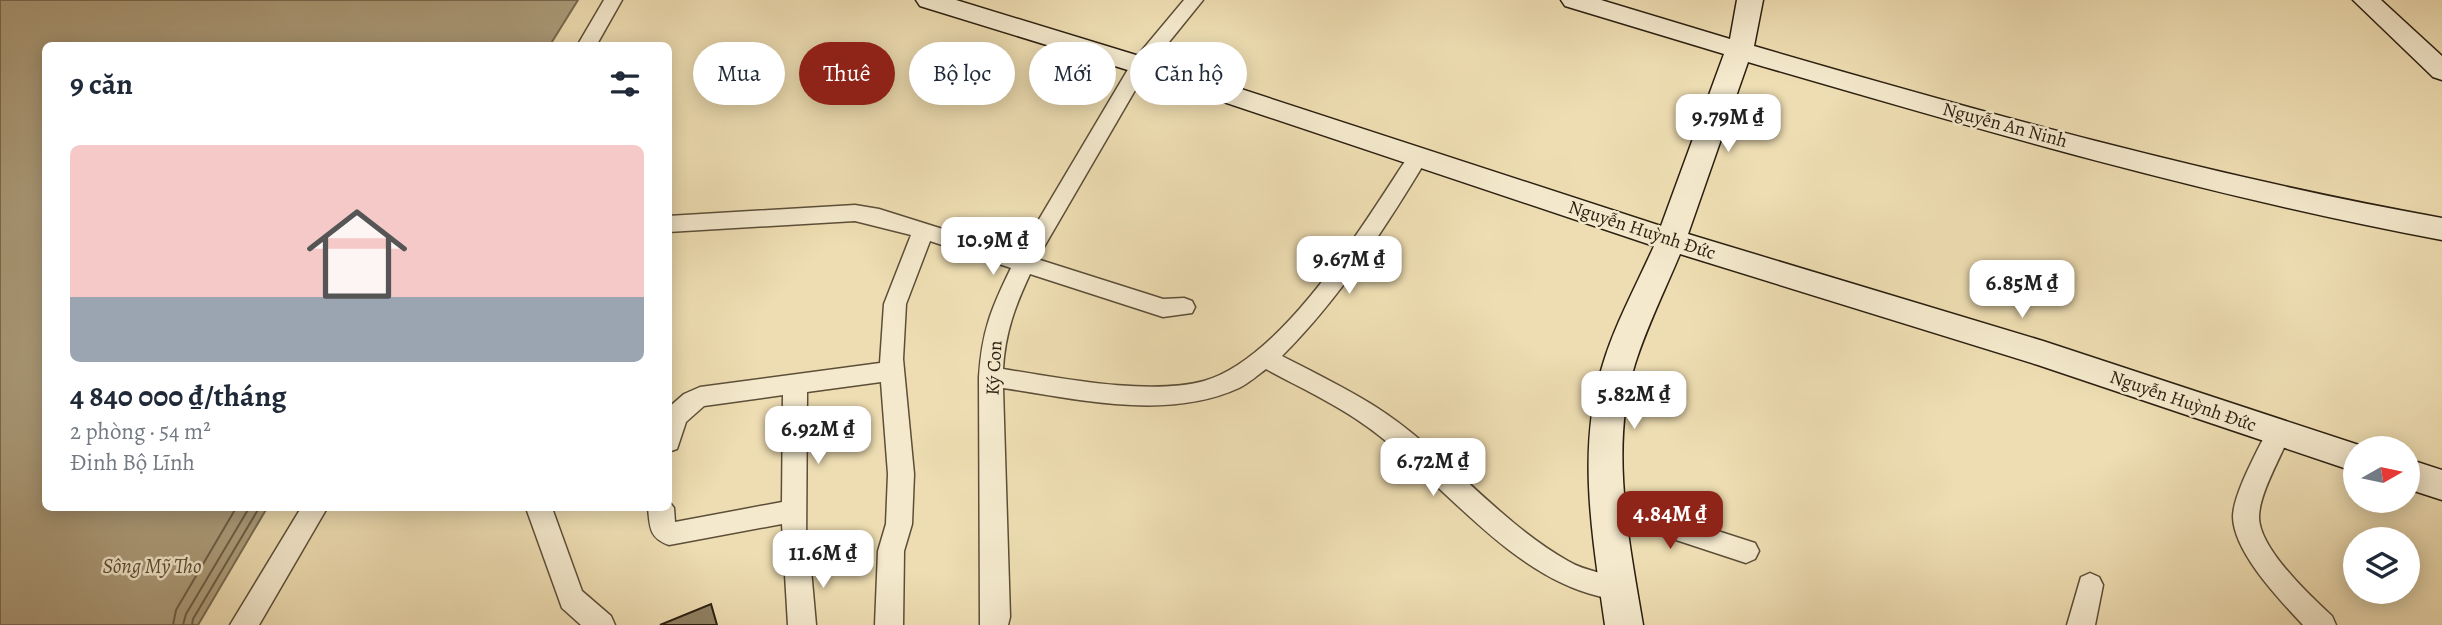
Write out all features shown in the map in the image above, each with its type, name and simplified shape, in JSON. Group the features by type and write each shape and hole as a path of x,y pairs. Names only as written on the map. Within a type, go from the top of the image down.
{"street":[{"path":"588,42 613,0"},
{"name":"Nguyễn Huỳnh Đức","path":"929,0 1130,62"},
{"name":"Ký Con","path":"1159,42 1194,0"},
{"name":"Nguyễn An Ninh","path":"1574,0 1738,51 2081,146 2287,200 2442,229"},
{"path":"1624,625 1609,507 1606,448 1608,405 1619,363 1671,240 1738,51 1750,0"},
{"path":"2366,0 2442,71"},
{"name":"Ký Con","path":"994,625 991,377 993,341 1000,315 1023,264 1130,82"},
{"name":"Nguyễn Huỳnh Đức","path":"1247,100 1671,240 2043,354 2343,454"},
{"path":"991,377 1132,396 1204,391 1226,385 1278,346 1353,258 1418,157"},
{"path":"672,224 855,214 879,217 1163,308 1184,307"},
{"path":"889,625 891,551 899,524 901,474 892,371 895,304 923,232"},
{"path":"1265,357 1368,414 1429,463 1488,517 1558,569 1585,581 1619,589"},
{"path":"672,420 681,408 700,397 892,371"},
{"path":"795,386 794,511 802,625"},
{"path":"2278,434 2246,517 2252,539 2266,562 2308,613 2322,625"},
{"path":"2420,478 2442,485"},
{"path":"1609,507 1746,551"},
{"path":"244,625 312,511"},
{"path":"540,511 571,600 601,625"},
{"path":"661,511 663,530 669,534 794,511"},
{"path":"2081,625 2090,584"}],"water":[{"name":"Sông Mỹ Tho","path":"0,0 578,0 552,42 42,42 42,511 265,511 198,625 0,625"}],"building":[{"path":"711,604 717,625 660,625"}]}
